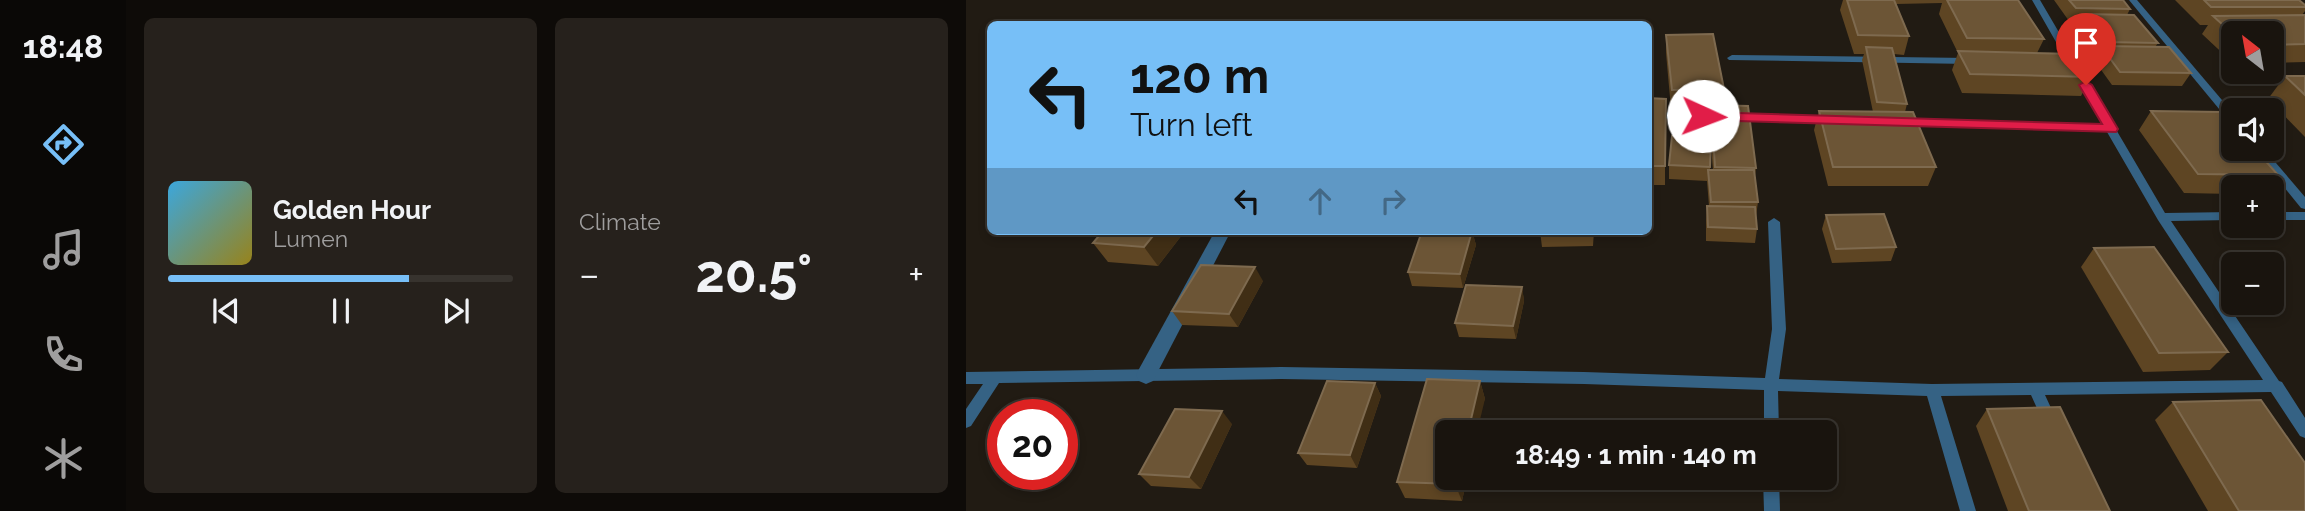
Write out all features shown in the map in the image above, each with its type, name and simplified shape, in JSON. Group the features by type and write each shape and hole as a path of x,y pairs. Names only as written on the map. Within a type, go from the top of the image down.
{"street":[{"path":"1146,375 1221,235"}],"lane":[{"path":"2036,0 2162,217 2305,431"},
{"path":"2133,0 2221,105"},
{"path":"1732,58 1977,61"},
{"path":"2059,62 2073,63"},
{"path":"1652,115 1839,120"},
{"path":"1894,122 2112,129"},
{"path":"2268,161 2305,205"},
{"path":"2162,217 2221,216"},
{"path":"2284,216 2305,216"},
{"path":"1771,420 1771,384 1779,329 1774,222"},
{"path":"966,378 1308,373 1932,390 2277,386"},
{"path":"966,421 995,377"},
{"path":"2035,388 2057,435"},
{"path":"1932,390 1968,511"},
{"path":"1772,490 1772,511"}],"building":[{"path":"1847,0 1894,0 1909,36 1858,35"},
{"path":"1947,0 2018,0 2044,39 1967,38"},
{"path":"2069,0 2123,0 2130,9 2076,8"},
{"path":"2204,0 2299,0 2305,7 2211,7"},
{"path":"2083,14 2134,15 2158,43 2104,42"},
{"path":"2305,15 2305,44 2284,45 2284,21 2221,21 2221,23 2213,16"},
{"path":"1713,34 1724,89 1672,90 1666,35"},
{"path":"2101,46 2169,47 2191,73 2120,72"},
{"path":"1866,47 1892,48 1907,104 1877,102"},
{"path":"1958,51 2076,54 2091,77 1970,74"},
{"path":"2285,76 2305,76 2305,95"},
{"path":"1652,98 1666,99 1665,166 1652,166"},
{"path":"1711,105 1748,106 1756,168 1715,167"},
{"path":"1819,111 1913,112 1936,167 1833,167"},
{"path":"2151,111 2221,112 2221,161 2266,161 2278,175 2198,174"},
{"path":"1672,136 1711,138 1710,167 1669,165"},
{"path":"1708,170 1754,170 1758,202 1711,202"},
{"path":"1707,206 1755,207 1757,229 1708,227"},
{"path":"1884,214 1896,247 1836,249 1826,215"},
{"path":"1100,235 1154,235 1144,247 1093,243"},
{"path":"1421,235 1471,235 1460,274 1408,272"},
{"path":"2154,247 2228,352 2159,353 2094,248"},
{"path":"1201,265 1255,267 1229,314 1172,311"},
{"path":"1466,285 1522,287 1513,326 1455,323"},
{"path":"1427,379 1480,381 1471,420 1435,420 1435,483 1397,482"},
{"path":"1327,381 1375,383 1350,455 1298,453"},
{"path":"2261,400 2305,463 2305,511 2239,511 2173,402"},
{"path":"2060,407 2110,511 2029,511 1987,409"},
{"path":"1175,409 1222,411 1189,477 1139,474"}],"route":[{"path":"1703,116 2112,129 2086,85"}]}
